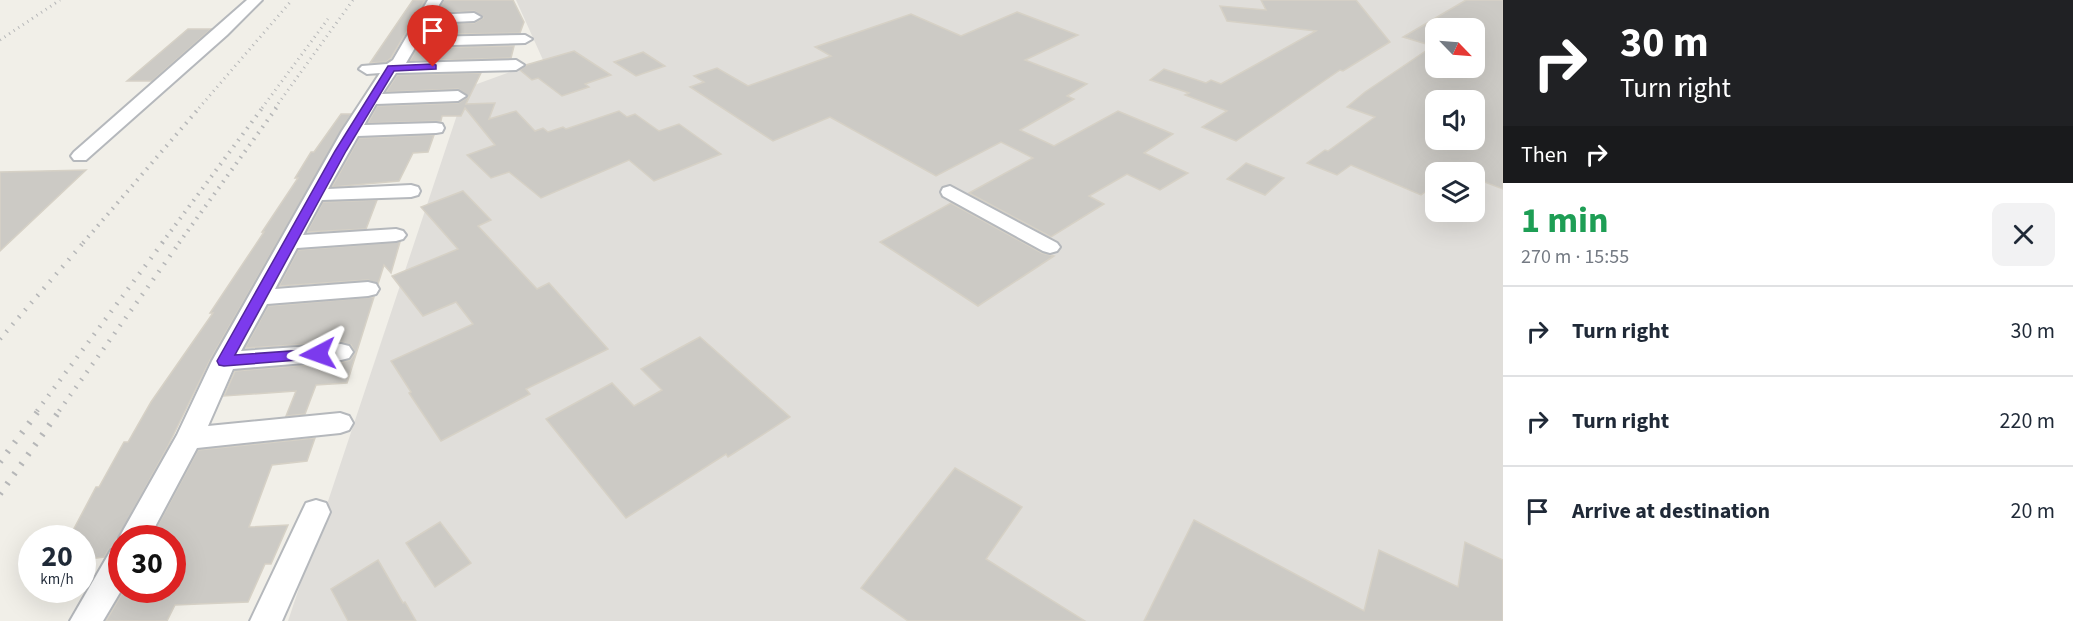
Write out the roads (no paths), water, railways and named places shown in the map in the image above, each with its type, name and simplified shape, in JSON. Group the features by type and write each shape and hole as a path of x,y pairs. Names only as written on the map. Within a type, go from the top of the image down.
{"street":[{"path":"80,156 222,32 255,0"},
{"path":"141,525 189,438 224,361 351,131 391,68 399,63 430,9 474,17"},
{"path":"412,42 525,39"},
{"path":"367,69 516,65"},
{"path":"371,99 458,96"},
{"path":"351,131 436,128"},
{"path":"315,195 411,191"},
{"path":"950,192 1050,247"},
{"path":"291,242 396,235"},
{"path":"260,297 368,289"},
{"path":"224,361 341,352"},
{"path":"189,438 340,423"},
{"path":"266,621 316,512"},
{"path":"86,621 108,584"}],"railway":[{"path":"0,40 60,0"},
{"path":"199,108 292,0"},
{"path":"275,108 353,0"},
{"path":"262,108 328,19"},
{"path":"83,243 200,107"},
{"path":"162,243 263,107"},
{"path":"179,243 277,107"},
{"path":"0,339 84,242"},
{"path":"37,411 163,242"},
{"path":"59,411 180,242"},
{"path":"0,462 39,410"},
{"path":"0,494 60,410"}]}
